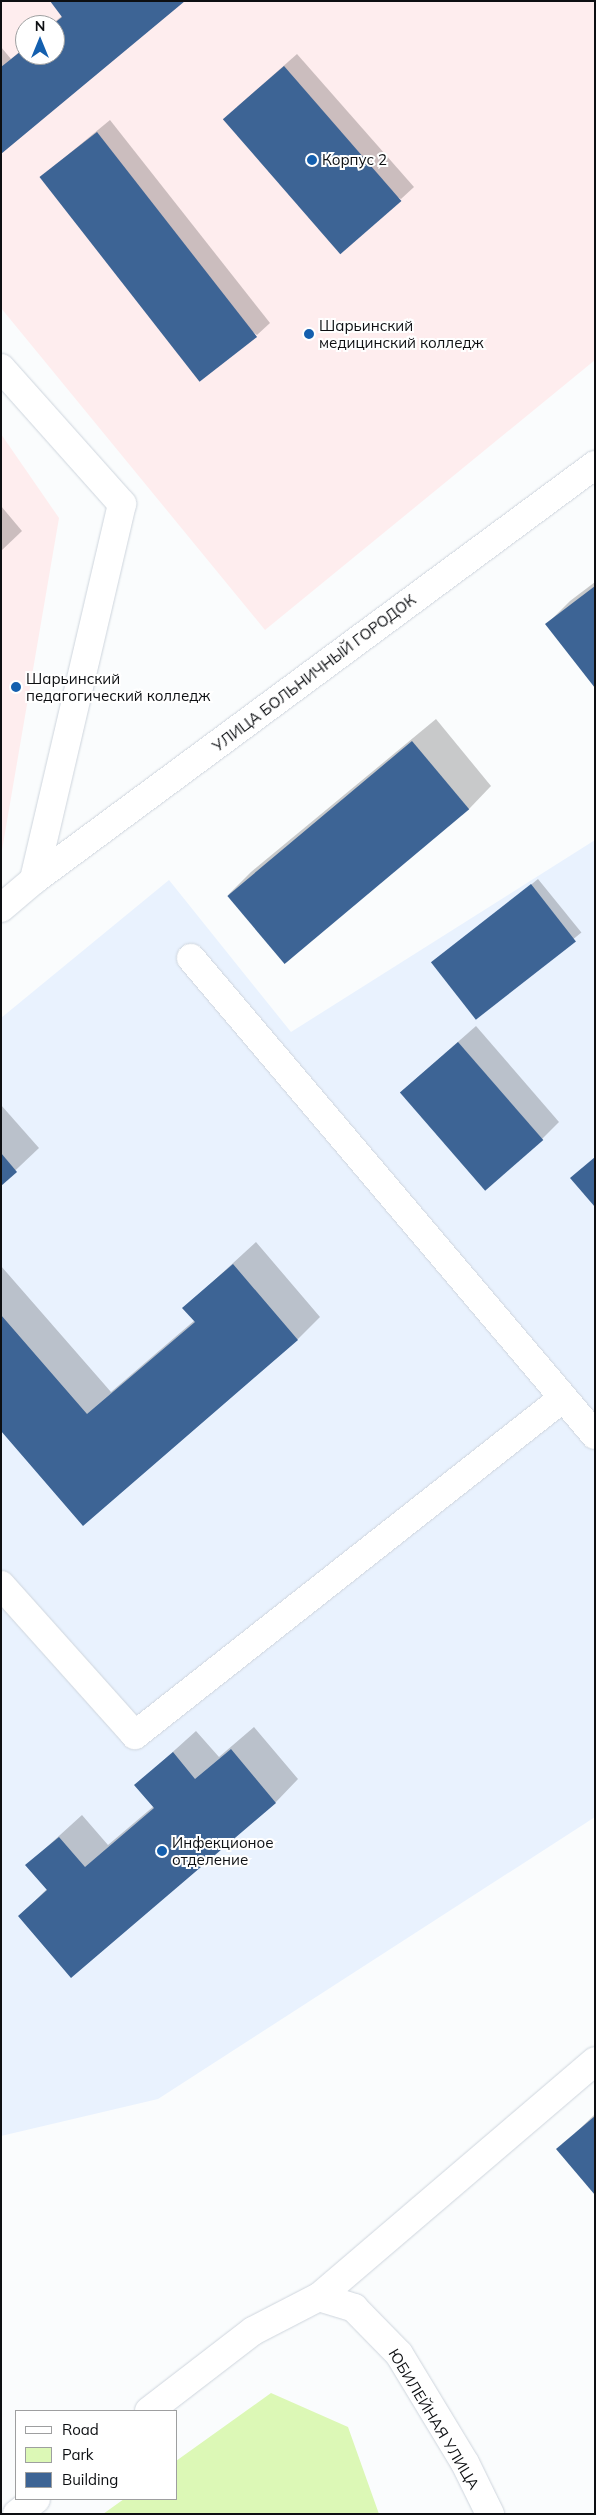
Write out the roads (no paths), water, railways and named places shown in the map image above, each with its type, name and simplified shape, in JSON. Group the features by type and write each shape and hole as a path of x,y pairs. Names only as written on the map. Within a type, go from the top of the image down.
{"street":[{"path":"1,368 122,504 34,880"},
{"name":"УЛИЦА БОЛЬНИЧНЫЙ ГОРОДОК","path":"5,900 595,465"},
{"path":"191,958 595,1435"},
{"path":"1,1585 135,1735 563,1398"},
{"path":"150,2410 253,2331 319,2297 595,2061"},
{"name":"ЮБИЛЕЙНАЯ УЛИЦА","path":"319,2297 354,2308 399,2354 465,2463 490,2514"},
{"path":"17,2514 35,2500"}],"place":[{"name":"Корпус 2","path":"312,160"},
{"name":"Шарьинский медицинский колледж","path":"309,334"},
{"name":"Шарьинский педагогический колледж","path":"16,687"},
{"name":"Инфекционое отделение","path":"162,1851"}]}
